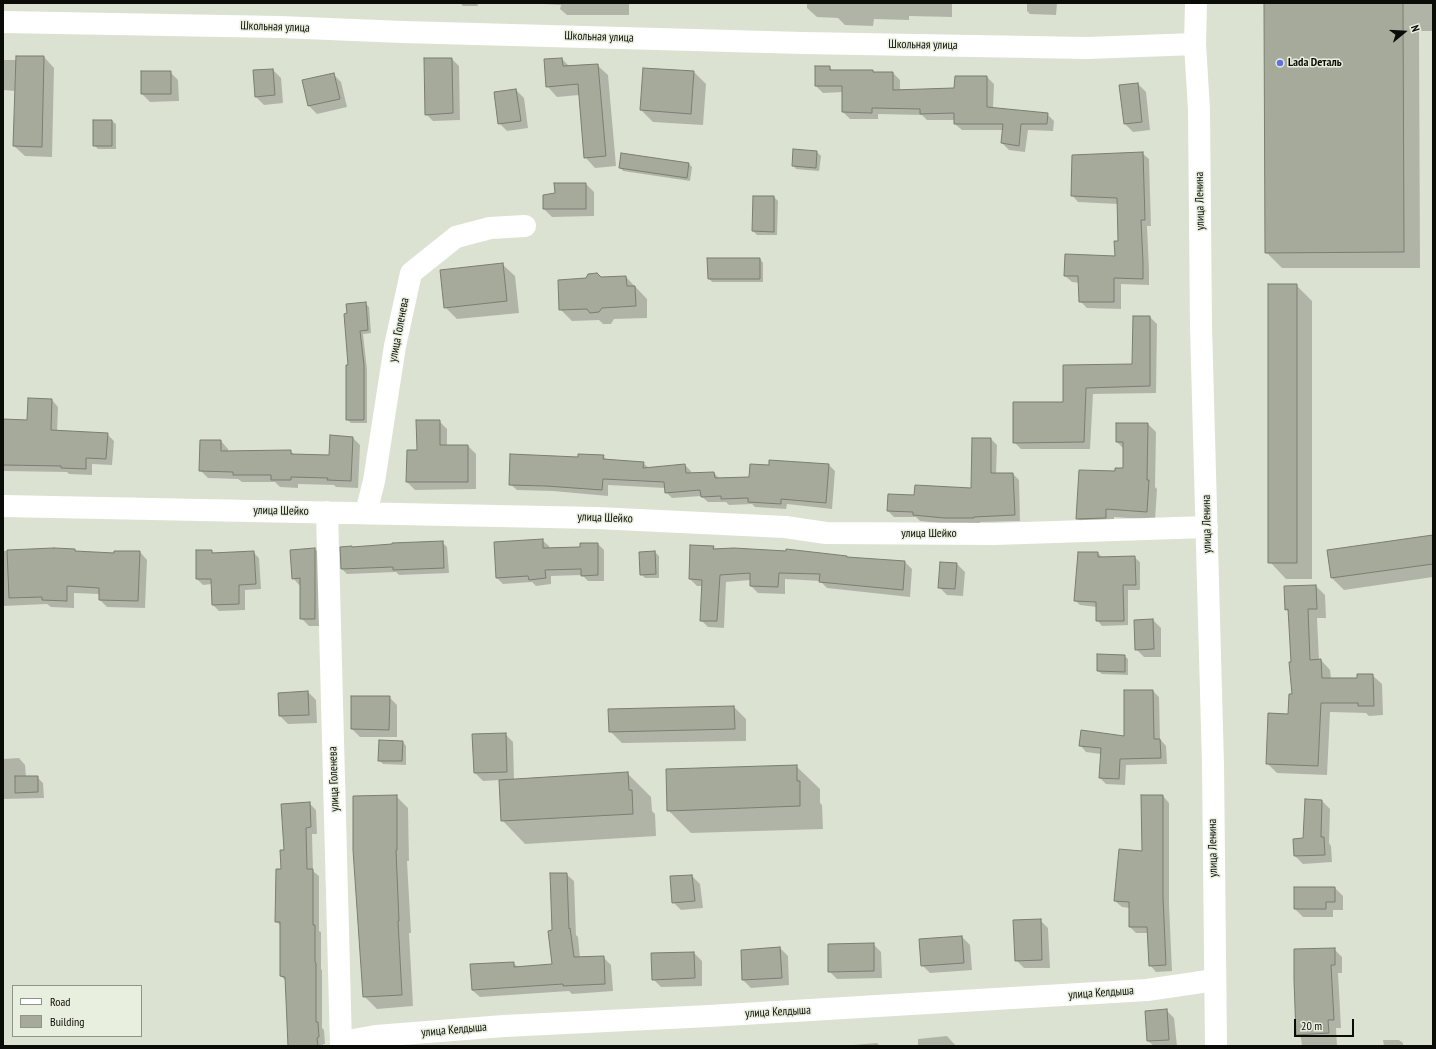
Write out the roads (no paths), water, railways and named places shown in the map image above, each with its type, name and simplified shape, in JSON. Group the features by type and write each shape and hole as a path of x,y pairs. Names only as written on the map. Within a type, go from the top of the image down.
{"street":[{"name":"улица Ленина","path":"1196,3 1195,44 1199,110 1201,326 1212,765 1216,1046"},
{"name":"Школьная улица","path":"3,22 280,27 403,32 811,43 1087,48 1195,44"},
{"name":"улица Голенева","path":"366,513 374,481 395,346 411,274 456,237 490,228 525,226"},
{"name":"улица Шейко","path":"3,506 604,518 785,526 826,534 994,534 1207,527"},
{"name":"улица Голенева","path":"327,512 341,1044"},
{"name":"улица Келдыша","path":"341,1044 376,1036 504,1026 1147,990 1215,980"}],"place":[{"name":"Lada Dеталь","path":"1280,63"}]}
